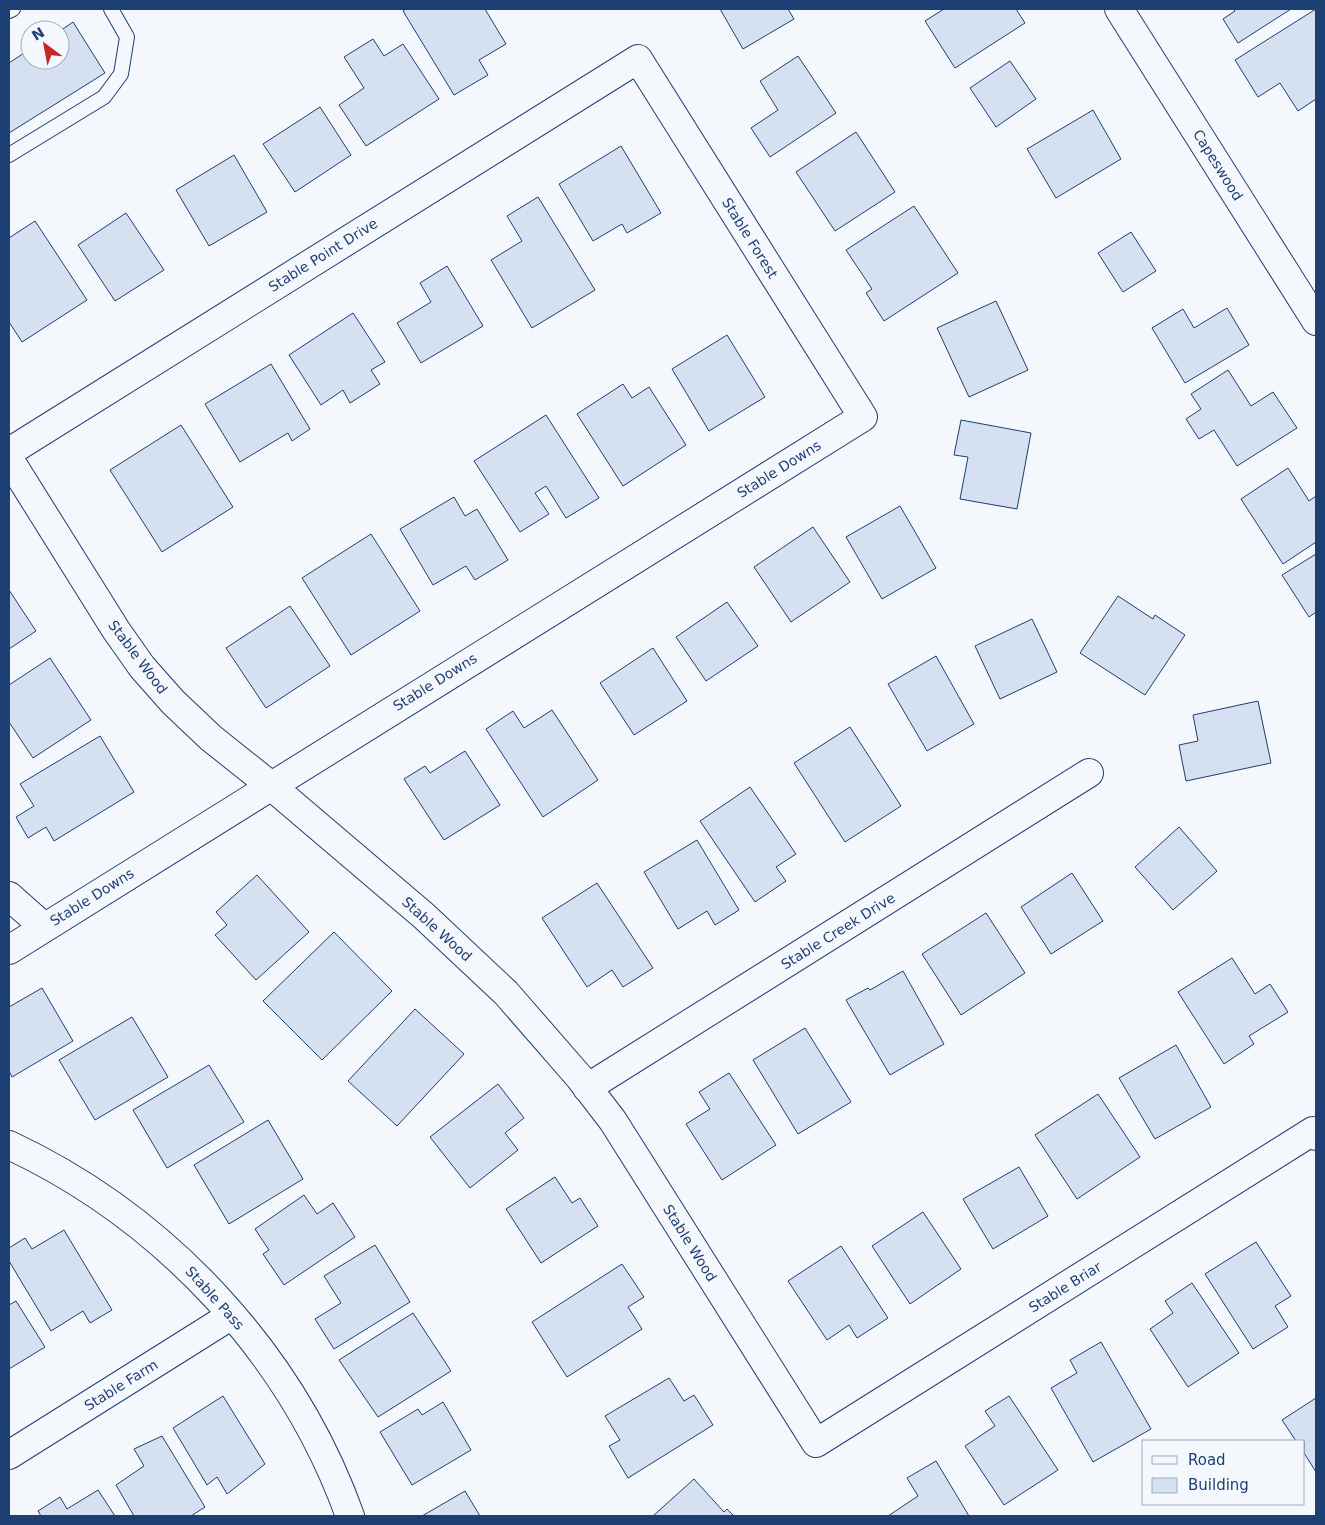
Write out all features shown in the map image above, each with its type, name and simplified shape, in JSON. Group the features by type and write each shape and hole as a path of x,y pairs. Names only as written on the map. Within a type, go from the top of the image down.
{"street":[{"name":"Capeswood","path":"1119,9 1316,321"},
{"name":"Stable Forest","path":"638,59 863,417"},
{"name":"Stable Point Drive","path":"9,452 638,59"},
{"name":"Stable Downs","path":"9,950 270,785 863,417"},
{"name":"Stable Wood","path":"9,459 116,630 142,667 173,702 211,738 270,785 424,916 506,993 587,1088 613,1121 816,1443"},
{"name":"Stable Creek Drive","path":"587,1088 1089,773"},
{"path":"9,896 44,927"},
{"name":"Stable Briar","path":"816,1443 1315,1134"},
{"name":"Stable Pass","path":"9,1145 73,1179 130,1218 182,1262 232,1314 273,1367 310,1425 340,1487 350,1516"},
{"name":"Stable Farm","path":"9,1455 232,1314"}],"lane":[{"path":"9,11 13,9"},
{"path":"9,155 104,97 121,74 127,37 111,9"}],"building":[{"path":"406,9 485,9 506,44 479,60 488,75 454,95 403,11"},
{"path":"720,9 788,9 794,19 743,49"},
{"path":"944,9 1016,9 1025,23 955,68 925,21"},
{"path":"1233,9 1291,9 1238,43 1223,19 1235,11"},
{"path":"1316,9 1316,99 1298,111 1280,83 1258,97 1235,60"},
{"path":"73,22 105,73 9,133 9,63 20,56 20,70 70,70 70,24"},
{"path":"373,39 384,56 403,44 439,99 366,146 339,105 364,88 344,57"},
{"path":"798,56 836,113 770,157 751,128 778,110 760,81"},
{"path":"1010,61 1036,99 996,127 970,88"},
{"path":"320,107 351,155 295,192 263,144"},
{"path":"1093,110 1121,159 1056,198 1027,149"},
{"path":"856,132 895,192 835,231 796,172"},
{"path":"621,146 661,213 627,233 622,224 593,241 559,184"},
{"path":"234,155 267,212 209,246 176,190"},
{"path":"538,197 595,290 532,328 491,260 522,241 507,216"},
{"path":"914,206 958,273 884,321 866,293 872,289 846,250"},
{"path":"126,213 164,270 115,301 78,245"},
{"path":"35,221 87,300 22,342 9,322 9,238"},
{"path":"1131,232 1156,271 1123,292 1098,253"},
{"path":"447,266 483,326 421,363 397,323 431,302 420,283"},
{"path":"996,301 1028,370 969,397 937,328"},
{"path":"1227,308 1249,345 1185,383 1152,328 1183,309 1194,328"},
{"path":"353,313 385,362 371,370 380,384 350,403 343,390 321,405 289,355"},
{"path":"727,335 765,397 709,431 672,369"},
{"path":"271,364 310,429 292,441 288,433 240,462 205,404"},
{"path":"1228,370 1251,406 1273,392 1297,428 1237,466 1214,430 1199,439 1186,419 1201,409 1191,394"},
{"path":"623,384 632,398 649,387 686,445 623,486 577,414"},
{"path":"546,415 599,498 566,518 546,486 535,493 549,514 520,532 474,461"},
{"path":"961,420 1031,433 1017,509 960,499 968,457 954,455"},
{"path":"181,425 233,507 162,552 110,470"},
{"path":"1288,468 1309,501 1316,496 1316,542 1283,564 1241,499"},
{"path":"454,497 465,516 477,509 508,560 475,580 466,566 433,585 400,529"},
{"path":"900,506 936,568 882,599 846,537"},
{"path":"813,527 850,582 791,622 754,567"},
{"path":"371,534 420,611 351,655 302,578"},
{"path":"1316,554 1316,612 1309,617 1282,575"},
{"path":"9,590 36,631 9,649"},
{"path":"1118,596 1153,619 1155,615 1185,635 1145,695 1080,653"},
{"path":"727,602 758,646 706,681 676,637"},
{"path":"290,606 330,666 266,708 226,648"},
{"path":"1032,619 1057,672 1000,699 975,646"},
{"path":"653,648 687,701 634,735 600,683"},
{"path":"936,656 974,724 927,751 888,684"},
{"path":"50,658 91,720 33,758 9,722 9,685"},
{"path":"1258,701 1271,763 1186,781 1179,745 1198,741 1193,715"},
{"path":"552,710 598,780 543,817 486,729 513,711 524,728"},
{"path":"850,727 901,806 845,842 794,763"},
{"path":"100,736 134,792 54,841 46,827 28,838 16,817 34,806 20,784"},
{"path":"465,751 500,805 444,840 404,779 425,766 430,773"},
{"path":"750,787 796,854 776,867 786,881 755,902 700,821"},
{"path":"1179,827 1217,871 1173,910 1135,867"},
{"path":"697,840 739,910 715,925 707,911 678,929 644,872"},
{"path":"1072,873 1103,921 1051,954 1021,907"},
{"path":"257,875 309,932 256,980 215,935 227,925 216,912"},
{"path":"597,883 653,968 623,987 612,970 587,987 542,918"},
{"path":"986,913 1025,973 961,1015 922,954"},
{"path":"334,932 392,991 322,1060 263,1001"},
{"path":"1232,958 1255,994 1270,984 1288,1012 1249,1036 1254,1044 1224,1064 1178,992"},
{"path":"903,971 944,1044 890,1075 846,1000 868,988 870,990"},
{"path":"42,988 73,1041 12,1077 9,1071 9,1007"},
{"path":"415,1009 464,1054 397,1126 348,1081"},
{"path":"132,1017 168,1077 95,1120 59,1060"},
{"path":"805,1028 851,1102 798,1134 753,1060"},
{"path":"1176,1045 1211,1107 1155,1139 1119,1078"},
{"path":"209,1065 244,1122 167,1168 133,1110"},
{"path":"729,1073 776,1145 722,1180 686,1124 710,1109 699,1092"},
{"path":"498,1084 524,1118 505,1133 518,1150 470,1188 430,1137"},
{"path":"1098,1094 1140,1157 1077,1199 1035,1135"},
{"path":"268,1120 303,1179 229,1224 194,1165"},
{"path":"1019,1167 1048,1216 993,1249 963,1199"},
{"path":"555,1177 572,1203 580,1198 598,1226 541,1263 506,1209"},
{"path":"304,1195 317,1214 333,1203 355,1237 284,1285 263,1254 269,1250 255,1229"},
{"path":"923,1212 961,1269 910,1304 872,1246"},
{"path":"64,1230 112,1310 90,1323 83,1311 51,1331 9,1261 9,1248 25,1238 32,1249"},
{"path":"1256,1242 1291,1296 1275,1306 1288,1327 1253,1349 1205,1274"},
{"path":"375,1245 410,1302 334,1349 315,1319 341,1303 324,1276"},
{"path":"841,1246 888,1318 857,1338 849,1325 827,1340 788,1281"},
{"path":"622,1264 644,1297 628,1307 642,1329 567,1377 532,1322"},
{"path":"1192,1283 1239,1353 1188,1387 1150,1329 1173,1313 1165,1301"},
{"path":"16,1301 45,1347 9,1369 9,1305"},
{"path":"413,1313 451,1371 378,1417 339,1360"},
{"path":"1101,1342 1151,1429 1093,1462 1051,1388 1077,1373 1070,1360"},
{"path":"669,1378 684,1401 694,1395 713,1425 628,1478 609,1446 620,1440 605,1416"},
{"path":"223,1396 265,1464 227,1494 217,1477 207,1485 173,1428"},
{"path":"1009,1396 1058,1470 1004,1505 965,1446 995,1426 985,1411"},
{"path":"1316,1398 1316,1472 1305,1455 1305,1440 1295,1440 1282,1420"},
{"path":"443,1402 471,1450 412,1485 380,1432 418,1409 422,1415"},
{"path":"162,1436 205,1507 191,1516 134,1516 116,1485 144,1466 134,1449"},
{"path":"936,1461 969,1516 888,1516 918,1496 907,1478"},
{"path":"694,1479 724,1512 727,1509 734,1516 653,1516"},
{"path":"98,1490 115,1516 41,1516 38,1511 60,1497 67,1509"},
{"path":"465,1491 480,1516 422,1516"}]}
